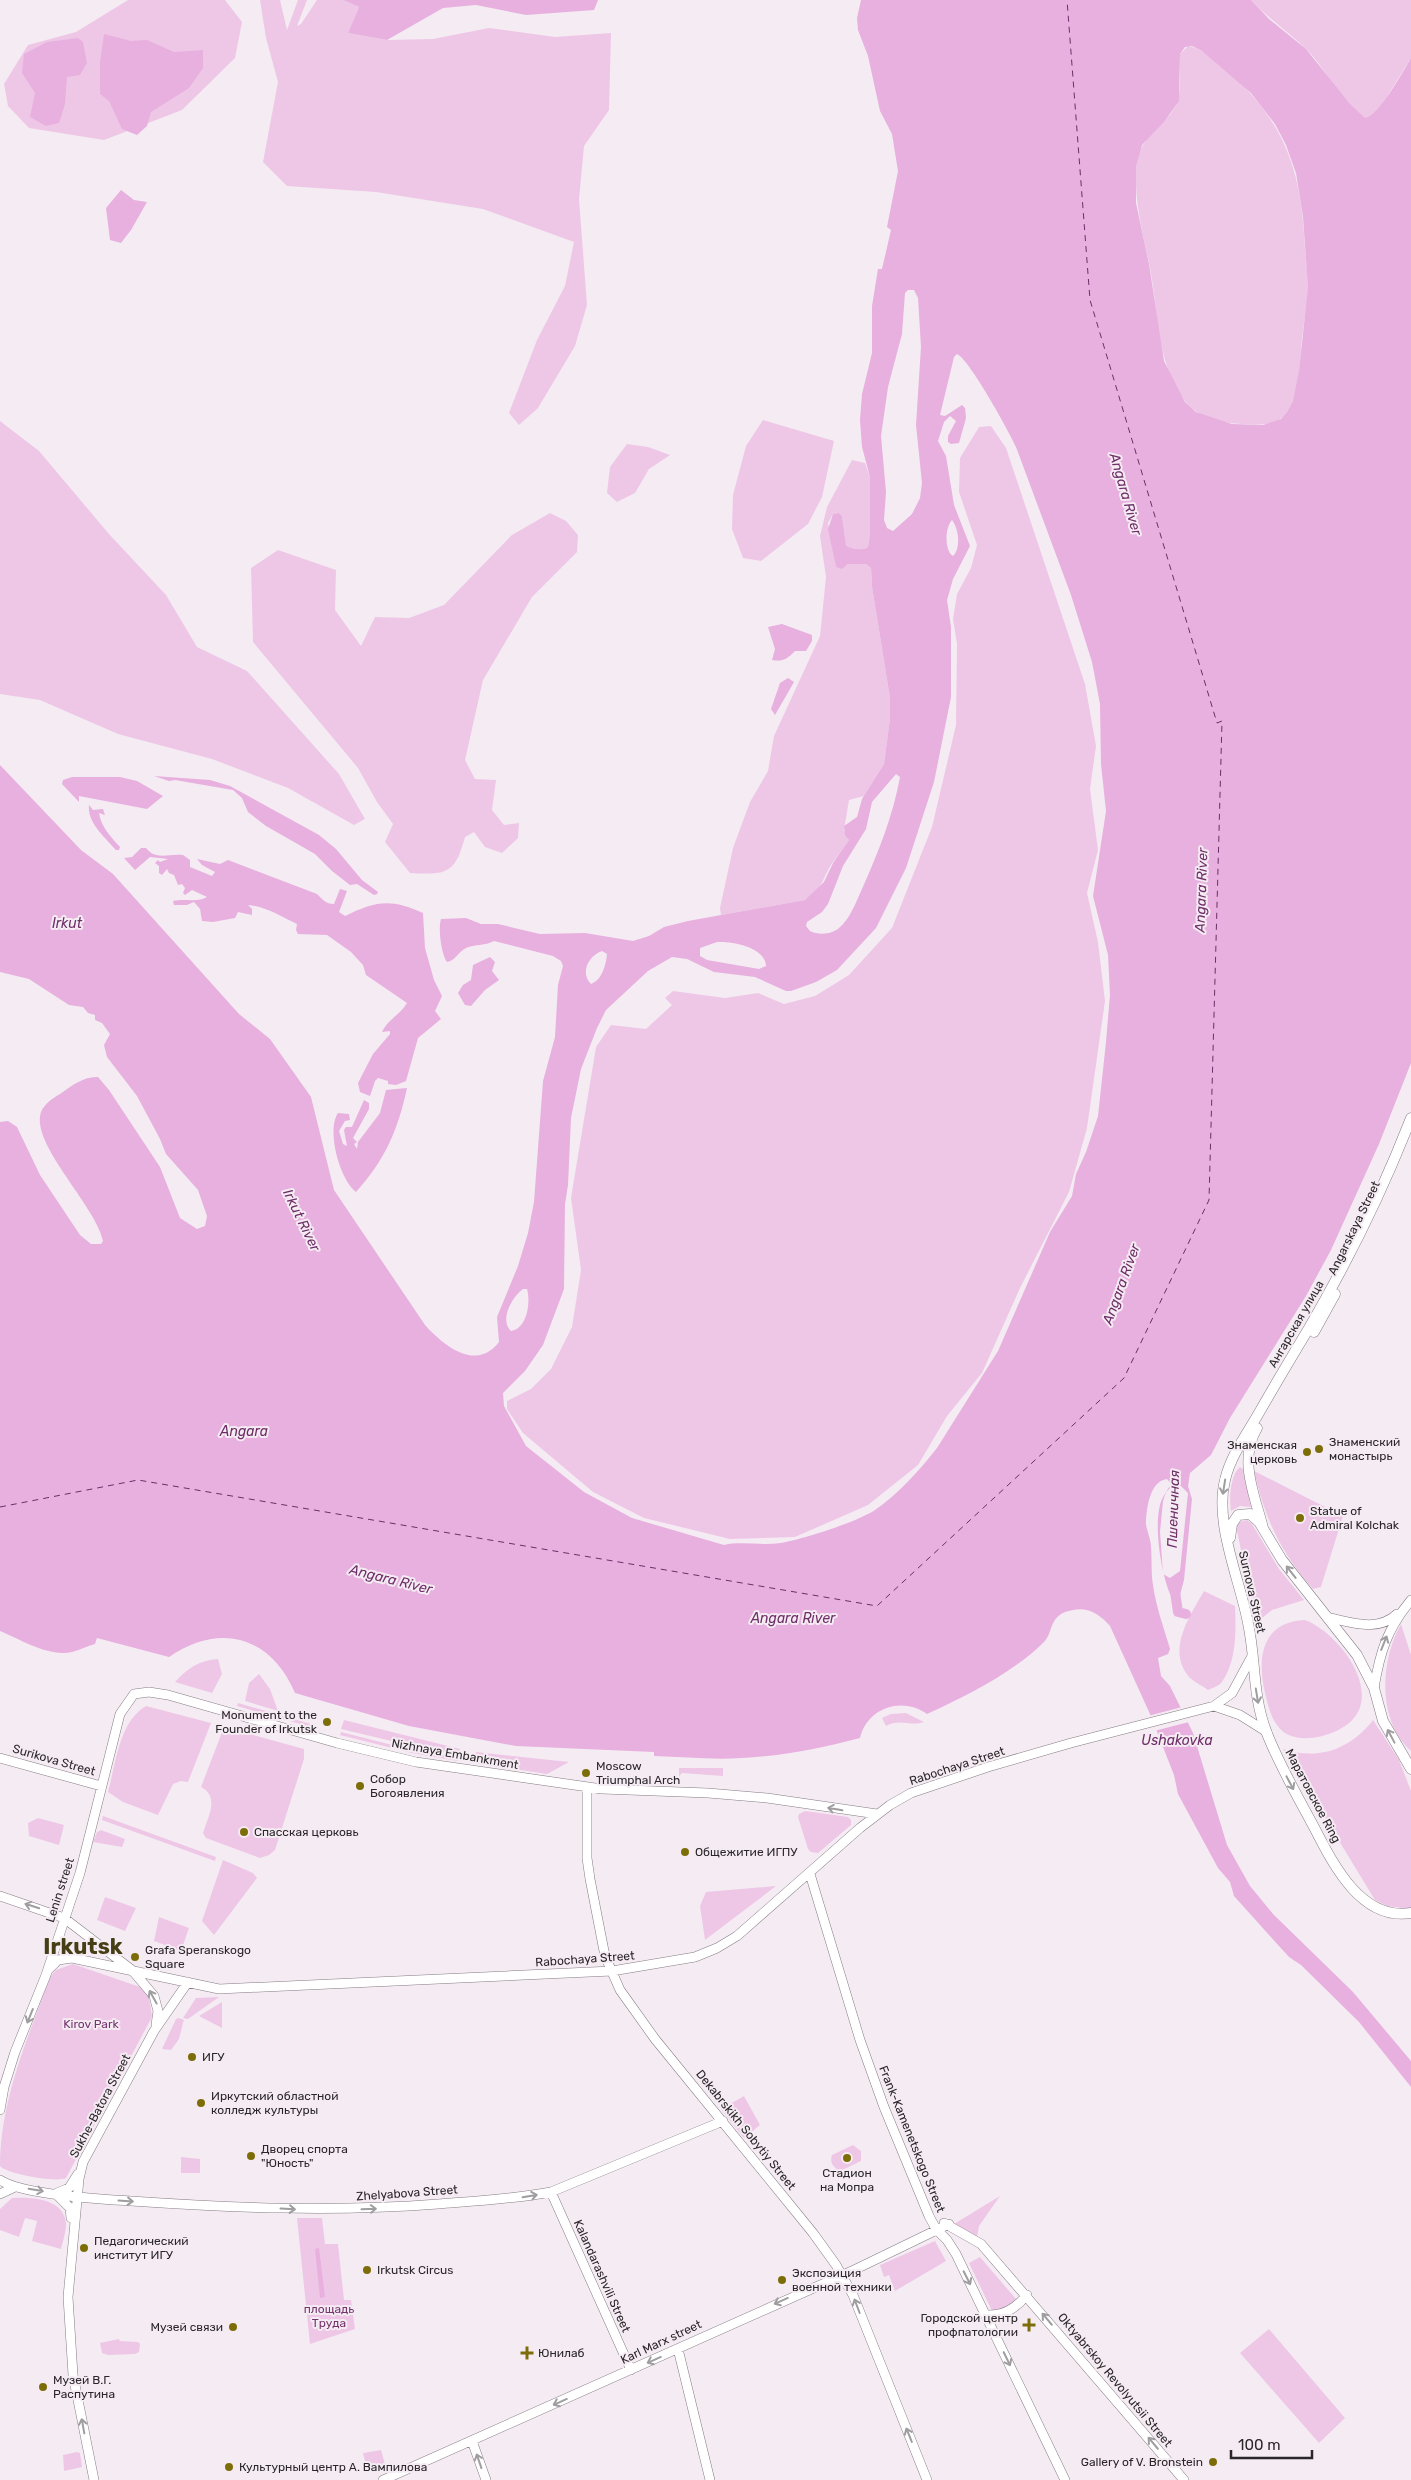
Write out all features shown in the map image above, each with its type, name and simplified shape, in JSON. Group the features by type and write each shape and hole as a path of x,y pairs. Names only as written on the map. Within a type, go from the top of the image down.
{"main road":[{"name":"Ангарская улица","path":"1229,1546 1222,1502 1224,1482 1229,1467 1358,1238 1411,1118"},
{"name":"Ангарская улица","path":"1264,1528 1249,1474 1249,1451 1252,1437 1323,1317 1352,1262 1411,1134"},
{"path":"1229,1546 1232,1524 1238,1515 1250,1514 1264,1528 1282,1560 1330,1618 1360,1660 1374,1688 1383,1721 1393,1742 1407,1757 1411,1769"},
{"name":"Surnova Street","path":"1229,1546 1248,1623 1251,1644"},
{"path":"1330,1618 1358,1624 1384,1623 1396,1616 1410,1602"},
{"path":"1374,1688 1380,1654 1385,1640 1410,1602"},
{"name":"Маратовское Ring","path":"1251,1644 1251,1658 1258,1704 1266,1732 1279,1761 1322,1842 1345,1879 1365,1901 1379,1910 1398,1915 1411,1913"},
{"name":"Rabochaya Street","path":"48,1970 58,1960 64,1958 132,1970 219,1989 612,1971 696,1957 717,1948 750,1926 877,1814 898,1800 941,1782 1071,1743 1214,1706 1232,1693 1251,1658"},
{"name":"Nizhnaya Embankment","path":"125,1704 134,1694 149,1692 336,1744 416,1762 587,1787 708,1793 877,1814"},
{"name":"Lenin street","path":"0,2110 2,2087 48,1970 80,1873 101,1786 125,1704"},
{"path":"1214,1706 1240,1715 1266,1732"},
{"name":"Surikova Street","path":"0,1758 101,1786"},
{"name":"Dekabrskikh Sobytiy Street","path":"587,1787 589,1872 605,1956 620,1990 655,2040 723,2121 808,2228 842,2275 853,2295 928,2480"},
{"name":"Frank-Kamenetskogo Street","path":"810,1874 860,2040 909,2170 929,2216 936,2229 947,2240 986,2315 1065,2480"},
{"path":"0,1896 64,1918 132,1970 154,1996 158,2020 154,2030"},
{"path":"154,2030 188,1982"},
{"name":"Sukhe-Batora Street","path":"94,2480 73,2375 68,2297 77,2197 83,2162 154,2030"},
{"name":"Zhelyabova Street","path":"0,2180 18,2187 77,2197 320,2210 401,2208 528,2196 551,2192 723,2121"},
{"path":"54,2193 69,2188 83,2162"},
{"path":"0,2194 18,2187"},
{"name":"Kalandarashvili Street","path":"551,2192 631,2370"},
{"path":"54,2193 63,2198 70,2208 65,2297 69,2369"},
{"name":"Oktyabrskoy Revolyutsii Street","path":"929,2216 937,2221 949,2224 977,2240 1027,2295 1184,2480"},
{"name":"Karl Marx street","path":"383,2480 403,2476 472,2442 842,2275 949,2224"},
{"path":"947,2240 952,2229 959,2230"},
{"path":"986,2315 998,2316 1009,2311 1027,2295"},
{"path":"678,2349 710,2480"},
{"path":"472,2442 486,2480"}],"green space":[{"path":"128,0 225,0 242,22 235,58 182,110 104,140 29,128 8,106 4,84 28,45 76,32"},
{"path":"260,0 280,0 287,30 298,0 307,0 297,26 301,24 317,0 343,0 359,7 348,33 387,40 433,39 489,28 555,37 611,33 609,110 584,146 579,199 587,305 575,346 538,408 519,425 509,413 537,340 565,286 574,242 483,209 376,192 287,186 263,162 278,82 266,38"},
{"path":"1251,0 1411,0 1411,58 1378,111 1370,118 1365,118 1349,105 1308,51"},
{"path":"1188,46 1207,54 1220,63 1236,78 1269,117 1289,156 1300,198 1308,295 1299,376 1295,396 1287,412 1278,421 1272,423 1242,424 1226,422 1197,412 1190,407 1175,386 1163,352 1139,214 1136,190 1136,165 1141,148 1175,107 1180,88 1180,54"},
{"path":"763,420 834,441 822,497 808,524 761,561 743,558 732,529 733,495 746,446"},
{"path":"0,421 39,451 109,534 166,595 197,647 247,671 339,774 365,819 354,825 288,788 212,759 118,734 40,700 0,694"},
{"path":"991,426 1006,448 1085,684 1096,746 1090,789 1098,850 1087,893 1098,942 1105,1001 1087,1128 1069,1192 1020,1288 982,1373 947,1416 918,1465 868,1505 795,1537 730,1539 644,1518 593,1492 523,1433 507,1409 507,1401 531,1389 551,1369 572,1327 581,1270 571,1198 596,1047 611,1025 646,1029 672,1005 665,998 673,991 725,998 758,993 784,1004 815,996 849,975 892,928 932,827 956,725 957,644 953,619 957,594 971,568 977,545 959,492 960,458 979,427"},
{"path":"627,444 648,447 670,455 649,469 635,493 617,502 607,493 610,467"},
{"path":"852,460 865,463 870,477 870,533 868,547 857,549 846,545 842,516 839,513 833,514 828,523 836,567 844,567 848,564 866,564 871,568 872,587 890,698 890,718 884,764 864,796 849,800 844,830 849,840 829,867 816,892 805,900 721,915 720,908 733,848 750,802 768,771 774,736 820,636 826,577 820,536 827,507"},
{"path":"550,513 566,521 578,535 577,552 532,597 483,680 465,760 475,779 496,780 492,810 504,825 519,823 518,838 502,853 485,847 474,832 465,837 457,859 448,870 433,873 410,873 385,842 393,824 377,802 358,768 253,642 251,568 278,550 336,570 335,610 361,646 375,617 409,618 444,605 512,535"},
{"path":"1240,1467 1243,1469 1251,1507 1240,1506 1231,1511 1230,1494 1232,1481"},
{"path":"1254,1471 1343,1516 1321,1587 1313,1589 1291,1562 1275,1534 1263,1504"},
{"path":"1247,1520 1252,1524 1279,1569 1304,1600 1272,1610 1256,1623 1236,1526 1239,1522"},
{"path":"1204,1591 1235,1606 1233,1655 1222,1682 1208,1690 1189,1677 1182,1667 1180,1656 1180,1645 1187,1622"},
{"path":"1305,1620 1333,1639 1346,1654 1361,1686 1361,1703 1355,1717 1333,1733 1316,1737 1298,1738 1283,1731 1277,1725 1265,1693 1262,1667 1266,1644 1271,1635 1279,1627 1290,1622"},
{"path":"1401,1624 1411,1655 1411,1751 1400,1738 1392,1724 1385,1690 1389,1655"},
{"path":"218,1659 222,1674 212,1693 175,1682 194,1666 205,1661"},
{"path":"259,1674 270,1689 278,1711 245,1701 249,1683"},
{"path":"238,1703 311,1724 311,1727 325,1731 237,1706"},
{"path":"146,1706 211,1723 188,1782 181,1781 173,1784 158,1815 123,1802 108,1792 116,1756 124,1733 137,1713"},
{"path":"906,1713 924,1722 915,1724 896,1723 886,1726 882,1718 891,1714"},
{"path":"344,1720 460,1749 459,1754 425,1749 341,1729"},
{"path":"1373,1720 1399,1760 1411,1791 1411,1909 1387,1906 1375,1900 1283,1749 1309,1754 1333,1750 1355,1738"},
{"path":"224,1727 304,1749 304,1759 275,1850 269,1855 260,1858 206,1838 203,1833 210,1814 211,1802 207,1791 201,1787"},
{"path":"341,1732 412,1750 459,1757 458,1761 412,1753 340,1735"},
{"path":"476,1752 569,1762 547,1774 475,1763 475,1760 502,1764 503,1761 476,1757"},
{"path":"679,1768 723,1768 723,1776 682,1773 679,1776"},
{"path":"805,1811 848,1817 851,1820 851,1825 818,1853 811,1852 808,1849 798,1817 799,1814"},
{"path":"103,1816 216,1857 215,1861 102,1820"},
{"path":"38,1818 64,1825 59,1845 29,1836 28,1823"},
{"path":"101,1830 125,1839 122,1847 93,1842 97,1832"},
{"path":"223,1860 253,1873 257,1878 214,1935 202,1921"},
{"path":"776,1886 705,1940 700,1906 706,1892"},
{"path":"105,1897 136,1908 125,1931 97,1920"},
{"path":"159,1917 189,1928 181,1951 154,1941"},
{"name":"Kirov Park","path":"73,1964 140,1987 149,1996 152,2017 66,2178 43,2179 21,2175 0,2166 1,2141 10,2093 50,1977 56,1970"},
{"path":"219,1997 188,2019 183,2018 196,1998"},
{"path":"222,2002 222,2028 199,2016"},
{"path":"176,2019 184,2020 179,2039 171,2050 162,2049"},
{"path":"744,2096 760,2125 744,2138 721,2109"},
{"name":"Стадион на Мопра","path":"853,2145 861,2151 861,2161 840,2171 831,2160 832,2155"},
{"path":"181,2157 200,2159 200,2173 181,2173"},
{"path":"1000,2196 979,2226 977,2237 954,2224"},
{"path":"12,2198 43,2200 57,2206 62,2211 66,2225 61,2249 32,2241 37,2221 25,2218 19,2237 0,2230 0,2209"},
{"name":"площадь Труда","path":"297,2218 322,2218 325,2244 338,2244 344,2300 351,2300 355,2329 310,2344"},
{"path":"935,2241 946,2261 895,2291 889,2275 884,2277 880,2265"},
{"path":"980,2257 1016,2299 1006,2310 992,2311 969,2263"},
{"path":"1269,2329 1345,2418 1319,2443 1240,2353"},
{"path":"119,2339 120,2341 138,2342 140,2344 139,2352 135,2354 108,2355 102,2353 100,2343"},
{"path":"381,2450 386,2468 373,2470 366,2463 363,2453"},
{"path":"80,2453 82,2467 64,2471 63,2455"}],"water":[{"path":"343,0 598,0 594,10 526,15 476,5 443,8 387,40 348,33 359,7"},
{"name":"Angara","path":"861,0 1251,0 1269,19 1306,49 1350,104 1365,118 1377,110 1411,58 1411,1063 1379,1144 1331,1250 1306,1296 1230,1418 1211,1455 1190,1473 1188,1486 1192,1499 1184,1580 1180,1595 1170,1594 1159,1550 1158,1515 1162,1499 1171,1484 1167,1479 1157,1484 1150,1495 1146,1523 1151,1544 1154,1593 1170,1649 1168,1654 1158,1658 1161,1676 1170,1686 1193,1733 1227,1845 1250,1886 1273,1914 1353,1992 1411,2061 1411,2087 1359,2022 1301,1965 1289,1957 1234,1896 1230,1882 1218,1868 1178,1794 1174,1775 1150,1714 1110,1626 1098,1615 1089,1611 1079,1609 1059,1615 1055,1619 1044,1642 1018,1664 973,1692 927,1714 907,1706 887,1708 878,1712 870,1719 860,1738 787,1753 731,1759 654,1756 654,1752 516,1746 409,1726 295,1693 285,1674 272,1658 258,1647 242,1640 225,1638 206,1640 188,1646 169,1657 97,1638 95,1644 72,1652 54,1652 35,1647 0,1631 0,1122 8,1121 17,1127 40,1175 80,1235 91,1244 101,1244 103,1241 98,1227 54,1158 45,1141 40,1125 41,1112 44,1106 78,1082 98,1077 109,1090 160,1167 180,1218 197,1229 205,1226 207,1216 198,1190 166,1154 137,1096 107,1057 104,1045 110,1034 102,1023 95,1020 95,1015 88,1013 83,1007 69,1005 29,979 0,972 0,765 81,850 113,874 239,1014 270,1039 311,1097 334,1190 425,1325 441,1341 460,1353 480,1355 490,1351 499,1342 497,1317 518,1266 528,1233 534,1202 543,1081 555,1037 558,985 563,966 561,961 553,956 494,941 466,948 447,962 441,941 441,919 466,918 481,924 498,924 540,934 585,933 633,941 649,936 664,927 688,921 805,900 824,882 833,863 849,840 845,835 844,826 857,817 862,799 884,764 890,718 890,698 872,587 871,568 866,564 848,564 842,569 836,567 828,529 833,514 839,513 842,516 846,545 857,549 868,547 870,533 870,477 862,447 860,420 862,394 872,353 872,306 878,269 882,269 891,230 887,227 898,171 892,134 880,111 868,56 858,30 857,18","holes":["1192,46 1202,51 1251,93 1275,124 1286,145 1296,173 1303,217 1308,287 1299,371 1293,401 1287,412 1281,419 1263,425 1232,424 1196,412 1185,402 1164,361 1149,264 1136,203 1136,166 1142,145 1164,122 1179,101 1180,54 1185,47","908,290 914,290 918,298 921,347 916,425 922,483 920,498 912,514 893,531 887,528 884,520 886,492 881,436 888,387 902,334 905,293","957,354 979,381 1016,447 1071,595 1092,662 1100,704 1101,764 1106,811 1093,896 1108,955 1110,995 1098,1116 1086,1152 1076,1174 1072,1196 1050,1232 998,1351 937,1448 923,1465 884,1504 856,1520 816,1534 781,1543 738,1543 724,1545 632,1518 584,1492 526,1446 504,1406 503,1393 525,1371 543,1345 564,1289 565,1204 568,1185 571,1118 581,1069 606,1010 648,971 672,957 687,959 714,972 755,977 786,991 816,982 837,970 876,928 906,868 934,782 951,697 951,627 947,600 953,579 970,546 954,505 946,456 938,441 944,422 950,416 956,421 948,436 948,442 951,444 959,443 966,418 965,408 962,405 945,416 940,415 954,357","952,520 958,538 956,553 953,556 947,544 948,528","896,774 900,777 889,820 874,862 852,910 843,924 836,930 824,934 810,931 806,926 807,922 822,912 828,904 843,866 866,829 872,802","717,942 739,944 747,946 760,954 766,966 759,969 707,960 700,956 700,948","602,951 607,954 601,976 591,984 586,975 586,970 589,961","523,1289 527,1289 528,1307 524,1320 521,1325 511,1331 506,1321 508,1309 515,1297"]},
{"path":"104,34 131,41 147,40 174,52 203,50 203,68 189,88 151,112 147,126 137,135 122,129 109,101 100,94 100,62"},
{"path":"78,38 83,42 87,63 80,75 67,77 65,104 59,123 46,126 30,117 35,93 22,73 24,54 47,42"},
{"path":"121,190 134,200 147,202 121,243 110,240 106,208"},
{"path":"782,624 812,635 812,641 806,651 795,651 785,659 779,661 772,660 775,649 768,627"},
{"path":"788,678 794,682 775,715 771,709 780,683"},
{"path":"154,776 210,780 230,786 319,835 336,849 362,880 378,892 377,894 374,895 357,884 350,885 315,854 266,826 248,812 242,798 233,790 175,780 169,781"},
{"path":"72,777 120,777 137,781 163,796 147,809 79,796 79,802 62,784 63,780"},
{"path":"89,805 93,810 103,809 105,815 99,813 102,823 120,847 119,850 116,850 94,824 89,812"},
{"path":"141,848 146,848 154,854 163,856 183,855 190,860 190,867 212,876 215,872 202,865 197,859 220,864 228,860 317,894 324,901 331,904 334,904 340,889 347,891 339,912 345,916 365,907 383,903 402,905 423,913 425,948 434,980 442,996 435,1011 441,1019 418,1038 406,1081 396,1085 388,1084 388,1081 378,1078 375,1081 370,1096 360,1092 358,1083 373,1054 390,1034 390,1031 382,1032 407,1003 366,975 363,965 351,952 327,935 298,934 296,930 297,924 261,907 248,905 252,909 252,915 238,912 235,918 213,922 202,921 200,909 194,902 187,905 174,905 173,901 199,900 207,897 192,890 185,895 183,893 185,888 182,884 178,885 174,875 169,873 167,869 162,875 159,873 159,866 155,863 158,860 160,862 168,859 150,857 135,870 124,858 132,857"},
{"path":"490,957 495,962 492,971 499,980 485,990 471,1006 465,1005 458,993 463,985 471,980 473,965"},
{"path":"407,1088 395,1131 389,1144 375,1168 356,1192 345,1177 336,1155 334,1131 338,1113 349,1114 350,1120 345,1121 339,1131 343,1144 347,1146 344,1130 346,1127 352,1127 364,1100 369,1103 369,1109 353,1138 357,1142 354,1144 357,1149 358,1142 380,1113 386,1090"},
{"path":"319,2248 325,2297 320,2298 315,2249"}],"pier":[{"path":"1172,1486 1181,1486 1188,1493 1180,1571 1170,1578 1163,1574 1160,1532 1163,1501 1166,1492"},
{"path":"1182,1707 1189,1722 1154,1731 1148,1716"}],"waterway":[{"name":"Пшеничная","path":"1174,1585 1178,1612 1186,1614"}],"ferry route":[{"path":"0,1507 138,1480 877,1606 1124,1378 1209,1200 1222,721 1217,723 1090,300 1067,0"}],"place":[{"name":"Знаменский монастырь","path":"1319,1449"},
{"name":"Знаменская церковь","path":"1307,1452"},
{"name":"Statue of Admiral Kolchak","path":"1300,1518"},
{"name":"Monument to the Founder of Irkutsk","path":"327,1722"},
{"name":"Moscow Triumphal Arch","path":"586,1773"},
{"name":"Собор Богоявления","path":"360,1786"},
{"name":"Спасская церковь","path":"244,1832"},
{"name":"Общежитие ИГПУ","path":"685,1852"},
{"name":"Grafa Speranskogo Square","path":"135,1957"},
{"name":"ИГУ","path":"192,2057"},
{"name":"Иркутский областной колледж культуры","path":"201,2103"},
{"name":"Дворец спорта \"Юность\"","path":"251,2156"},
{"name":"Стадион на Мопра","path":"847,2158"},
{"name":"Педагогический институт ИГУ","path":"84,2248"},
{"name":"Irkutsk Circus","path":"367,2270"},
{"name":"Экспозиция военной техники","path":"782,2280"},
{"name":"Городской центр профпатологии","path":"1029,2325"},
{"name":"Музей связи","path":"233,2327"},
{"name":"Юнилаб","path":"527,2353"},
{"name":"Музей В.Г. Распутина","path":"43,2387"},
{"name":"Gallery of V. Bronstein","path":"1213,2462"},
{"name":"Культурный центр А. Вампилова","path":"229,2467"}],"district":[{"name":"Irkutsk","path":"83,1946"}],"water label":[{"name":"Angara River","path":"1126,494"},
{"name":"Angara River","path":"1201,890"},
{"name":"Irkut","path":"67,923"},
{"name":"Irkut River","path":"302,1220"},
{"name":"Angara River","path":"1121,1284"},
{"name":"Angara River","path":"391,1579"},
{"name":"Angara River","path":"793,1618"},
{"name":"Ushakovka","path":"1177,1740"}]}
